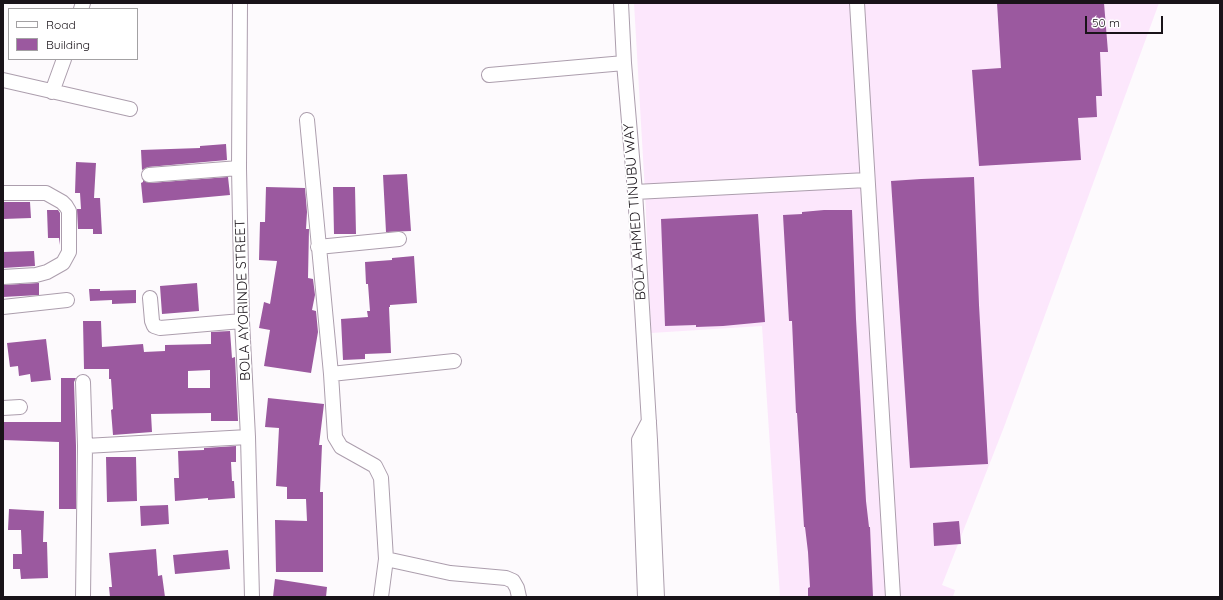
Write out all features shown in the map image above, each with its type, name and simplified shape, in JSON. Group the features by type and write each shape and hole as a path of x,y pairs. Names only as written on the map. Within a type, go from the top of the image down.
{"street":[{"name":"BOLA AYORINDE STREET","path":"240,3 239,168 242,321 248,437 252,597"},
{"name":"BOLA AHMED TINUBU WAY","path":"621,3 624,63 635,192 649,420 657,597"},
{"path":"857,3 892,597"},
{"path":"52,92 64,60"},
{"path":"489,75 624,63"},
{"path":"3,80 130,109"},
{"path":"307,120 335,438 341,447 375,466 381,478 386,559 381,597"},
{"path":"149,175 239,168"},
{"path":"635,192 868,180"},
{"path":"3,193 46,193 62,202 69,212 69,252 63,263 48,272 36,275 3,277"},
{"path":"318,246 399,239"},
{"path":"150,298 152,321 154,326 160,328 242,321"},
{"path":"3,307 67,300"},
{"path":"330,374 454,361"},
{"path":"83,382 85,446 83,597"},
{"path":"3,408 20,407"},
{"path":"645,597 639,440 649,420"},
{"path":"85,446 248,437"},
{"path":"386,559 450,572 506,578 513,581 517,588 519,597"}],"shaded area":[{"path":"634,3 1159,3 1004,427 942,585 955,590 953,597 780,597 762,326 651,333 645,192"}],"building":[{"path":"997,3 1104,3 1108,52 1100,52 1102,96 1096,96 1097,117 1078,118 1081,160 979,166 972,70 1001,68"},
{"path":"226,144 227,160 148,167 142,170 141,150 200,148 200,146"},
{"path":"76,162 96,163 94,198 100,198 102,234 93,234 93,229 78,229 77,209 81,209 80,193 75,193"},
{"path":"407,174 411,231 386,232 383,175"},
{"path":"228,177 230,195 143,203 141,183 143,180 150,183"},
{"path":"974,177 979,305 988,464 910,468 891,181"},
{"path":"266,187 305,188 307,212 306,229 309,229 308,278 313,279 315,295 312,310 316,311 318,332 311,373 264,366 270,330 259,328 264,302 270,304 277,261 259,260 260,222 265,222"},
{"path":"333,187 355,187 356,234 334,234"},
{"path":"3,202 30,202 31,218 3,219"},
{"path":"47,210 58,210 60,213 60,245 59,238 48,238"},
{"path":"852,210 856,319 866,501 870,527 873,597 808,597 808,588 810,587 808,552 804,527 796,413 792,321 789,321 783,215 802,214 802,212"},
{"path":"758,214 765,322 723,326 665,326 661,219"},
{"path":"34,251 35,266 3,268 3,252"},
{"path":"414,256 417,303 390,305 391,353 365,354 365,359 343,360 341,319 368,317 367,311 370,311 368,284 366,284 365,262 392,260 392,258"},
{"path":"39,283 39,295 3,297 3,285"},
{"path":"197,283 199,311 162,314 160,286"},
{"path":"89,289 100,289 100,291 136,290 136,303 112,304 112,300 90,301"},
{"path":"83,321 101,321 102,347 143,344 144,352 165,351 165,345 211,344 211,332 230,331 232,358 235,357 238,421 211,421 211,413 151,414 152,432 113,435 111,410 113,409 109,369 84,369","holes":["210,370 210,388 188,388 188,371"]},
{"path":"46,339 51,380 31,382 30,374 19,376 18,366 10,367 7,343"},
{"path":"61,378 76,378 74,382 76,509 59,509 59,442 3,440 3,422 61,422"},
{"path":"268,398 324,404 319,445 322,445 320,492 323,492 323,572 276,572 275,520 307,521 306,499 287,499 287,487 276,486 279,428 265,427"},
{"path":"236,446 236,462 231,462 235,498 208,500 208,498 175,501 174,478 179,478 178,451 204,450 204,448"},
{"path":"106,457 136,457 137,501 107,502"},
{"path":"168,505 169,524 141,526 140,506"},
{"path":"9,509 44,511 43,542 47,542 48,578 21,579 20,569 13,569 13,554 22,554 21,530 8,530"},
{"path":"959,521 961,544 934,546 933,523"},
{"path":"156,549 158,576 162,575 165,597 110,597 109,587 112,587 109,553"},
{"path":"228,550 230,569 175,574 173,555"},
{"path":"275,579 327,587 326,597 273,597"}]}
